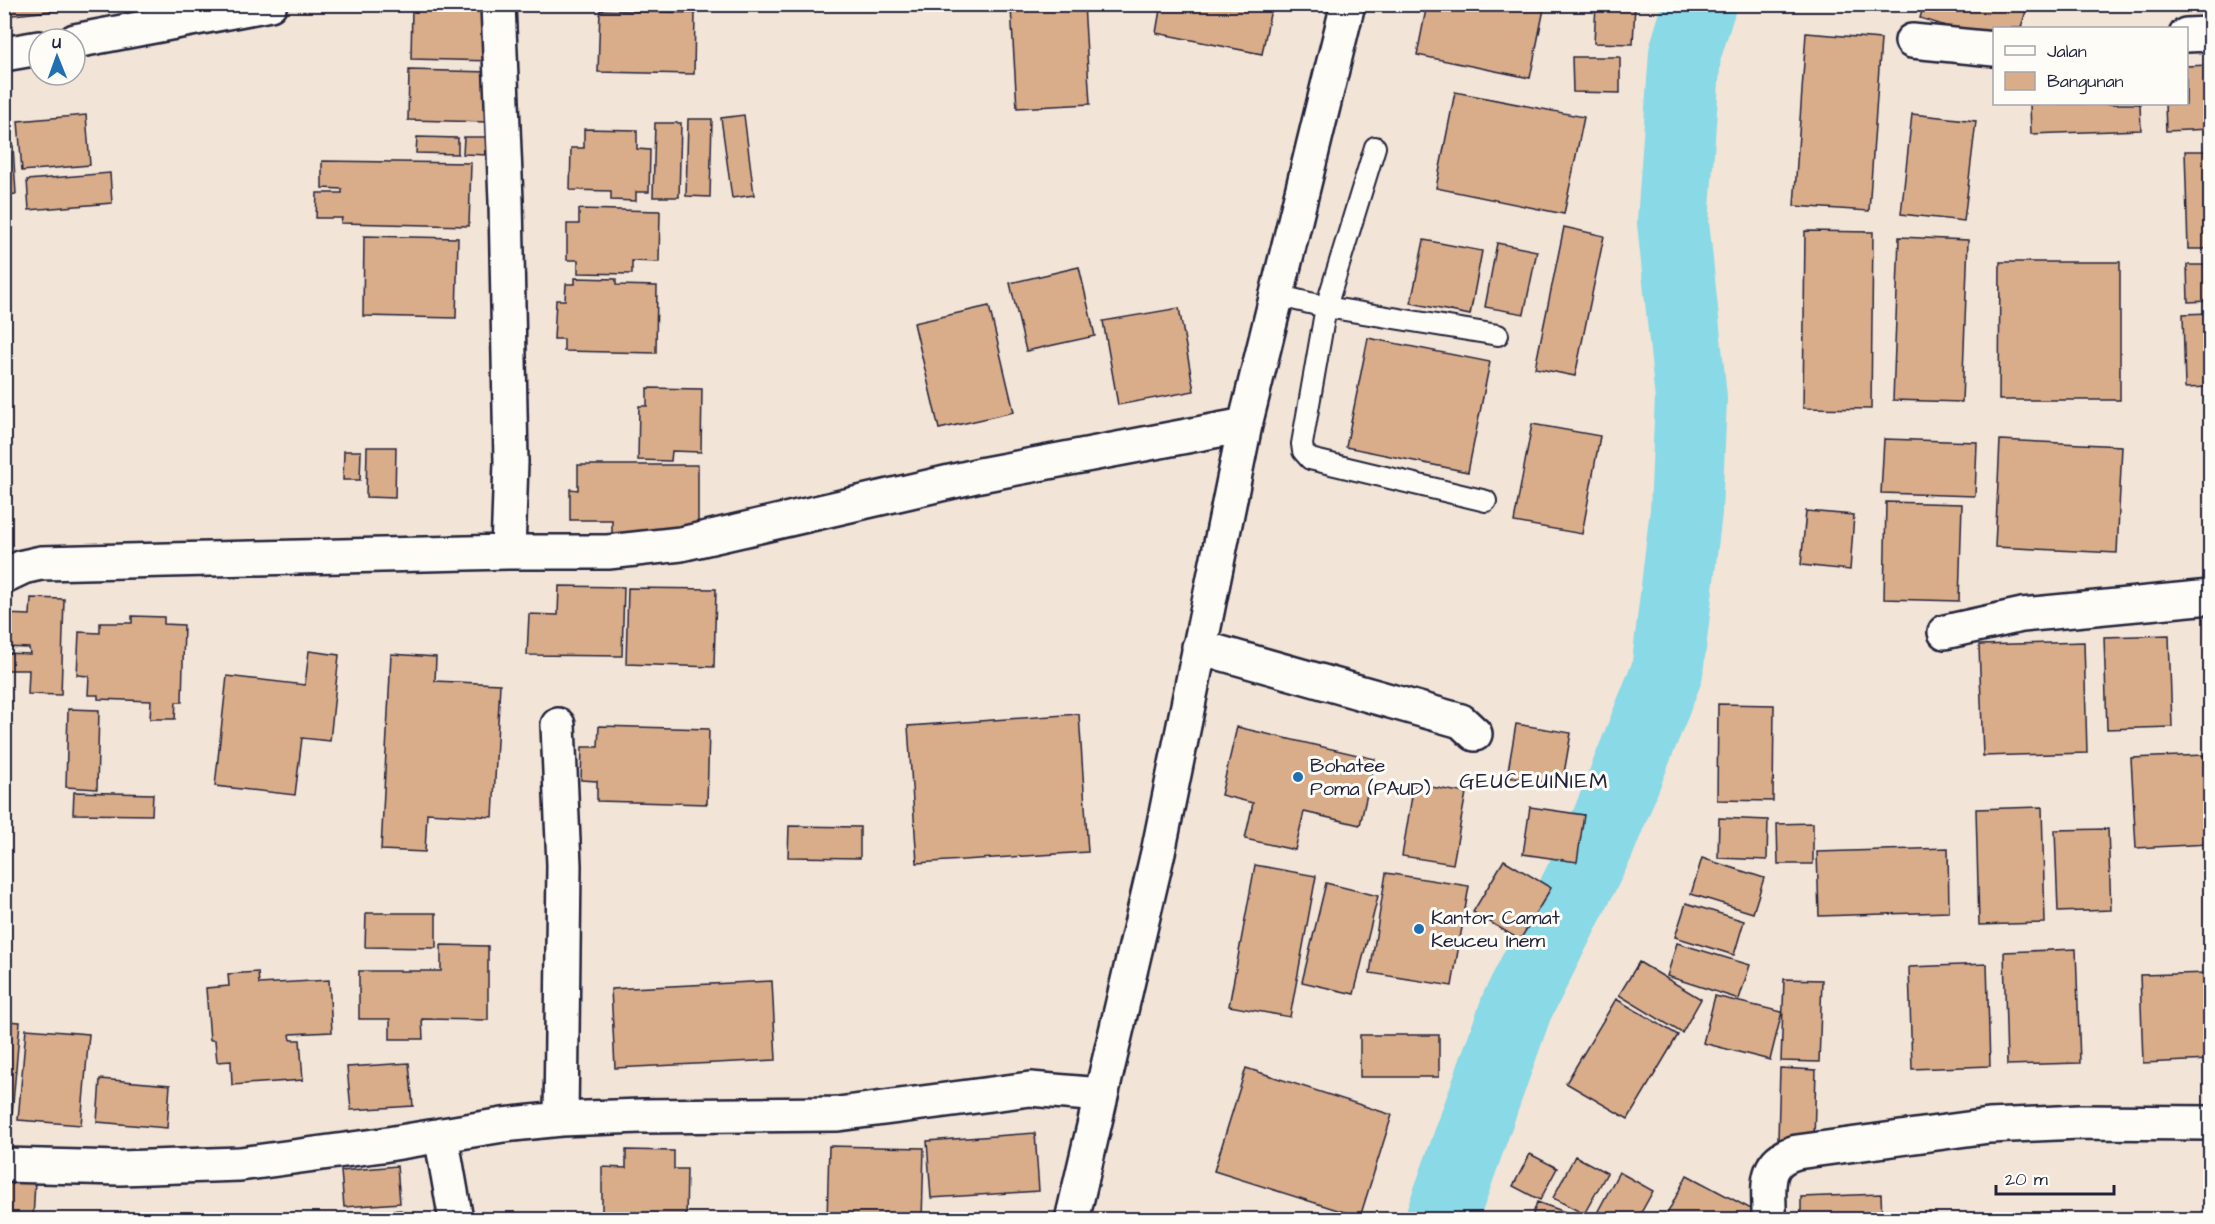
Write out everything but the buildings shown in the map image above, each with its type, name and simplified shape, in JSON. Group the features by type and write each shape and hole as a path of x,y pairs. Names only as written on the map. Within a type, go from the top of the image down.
{"street":[{"path":"87,39 270,4"},
{"path":"498,4 507,213 511,462 508,552"},
{"path":"1072,1220 1159,848 1245,425 1348,4"},
{"path":"2188,35 2211,34"},
{"path":"1912,41 1993,49"},
{"path":"4,54 27,50"},
{"path":"4,576 23,567 40,563 508,552 608,552 681,544 980,476 1245,425"},
{"path":"1945,632 2022,615 2211,597"},
{"path":"1199,647 1461,722 1475,734"},
{"path":"558,725 564,865 561,1119"},
{"path":"4,1165 120,1168 240,1164 503,1125 561,1119 838,1114 1030,1089 1101,1095"},
{"path":"1769,1220 1772,1168 1779,1159 1797,1152 1989,1126 2079,1122 2211,1123"},
{"path":"441,1135 456,1220"}],"lane":[{"path":"1375,147 1326,307 1302,444 1303,451 1310,459 1486,501"},
{"path":"1276,295 1326,307 1498,335"}],"waterway":[{"path":"1441,1220 1517,1006 1599,843 1667,672 1686,511 1691,398 1673,222 1685,53 1700,4"}],"place":[{"name":"Bohatee Poma (PAUD)","path":"1298,777"},
{"name":"Kantor Camat Keuceu Inem","path":"1419,929"}],"district":[{"name":"GEUCEUINIEM","path":"1534,781"}]}
